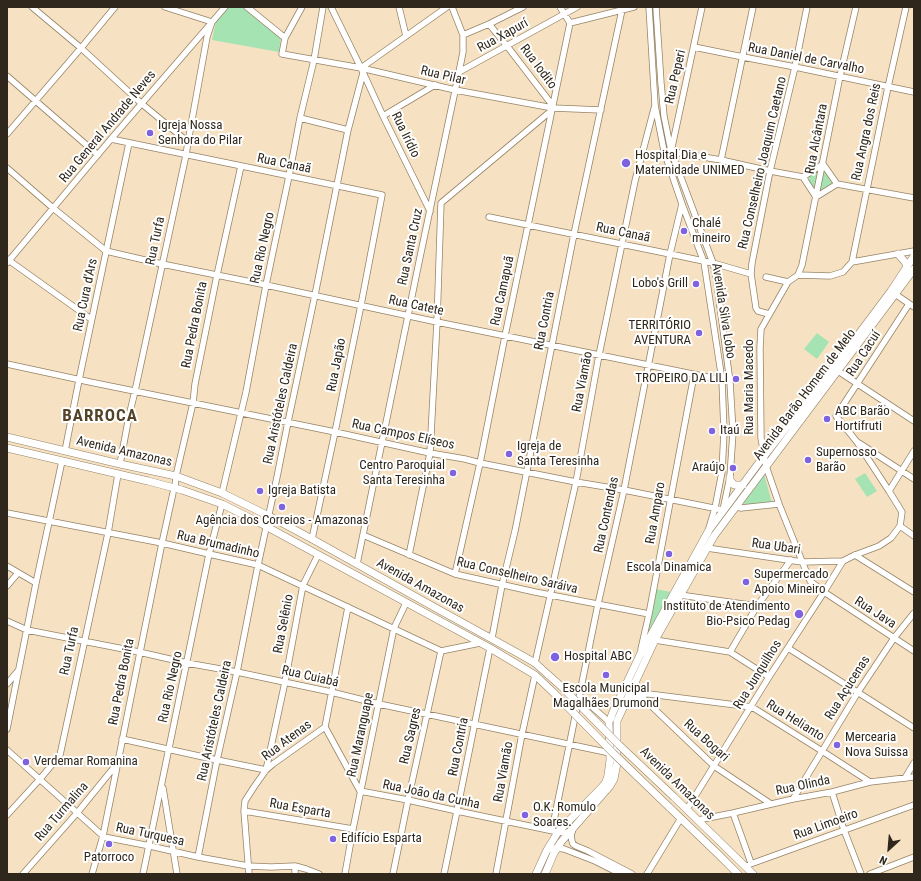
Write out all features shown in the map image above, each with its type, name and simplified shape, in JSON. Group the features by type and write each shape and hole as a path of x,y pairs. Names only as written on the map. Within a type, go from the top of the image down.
{"main road":[{"path":"898,254 907,266"},
{"name":"Avenida Barão Homem de Melo","path":"719,509 743,485 839,361 891,291 914,256"},
{"name":"Avenida Barão Homem de Melo","path":"714,536 914,269"},
{"name":"Avenida Amazonas","path":"7,437 176,476 222,493 312,539 536,663 619,745 748,865 753,874"},
{"name":"Avenida Amazonas","path":"7,448 118,474 222,504 490,648 535,675 681,818 734,873"},
{"path":"730,477 730,480 734,485 743,485"},
{"path":"736,493 736,507"},
{"name":"Avenida Silva Lobo","path":"545,874 556,848 606,793 614,779 617,763 616,721 627,699 661,617 719,509"},
{"name":"Avenida Silva Lobo","path":"536,874 555,831 606,782 610,760 609,722 640,655 653,638 680,595 714,536"}],"street":[{"path":"32,7 81,48 142,104 188,142"},
{"path":"7,134 115,7"},
{"path":"165,7 212,22"},
{"name":"Rua General Andrade Neves","path":"8,261 225,7"},
{"path":"247,7 285,38 302,7"},
{"name":"Rua Rio Negro","path":"222,493 246,392 300,118 314,60 323,7"},
{"name":"Rua Irídio","path":"331,7 430,211"},
{"path":"399,7 406,36"},
{"path":"362,70 447,7"},
{"name":"Rua Santa Cruz","path":"357,564 463,52 463,35 452,7"},
{"path":"463,35 523,7"},
{"path":"560,7 570,23 634,7"},
{"name":"Rua Xapurí","path":"459,72 577,7"},
{"name":"Avenida Silva Lobo","path":"649,7 655,105 682,204 704,262 722,380 724,432 722,472 719,509 714,536"},
{"name":"Avenida Silva Lobo","path":"656,7 668,151 713,263 730,382 733,432 730,477 719,509"},
{"name":"Rua Peperi","path":"668,151 702,7"},
{"path":"721,160 753,7"},
{"name":"Rua Conselheiro Joaquim Caetano","path":"769,314 761,313 756,308 751,274 752,263 770,171 795,66 807,7"},
{"name":"Rua Alcântara","path":"798,274 804,259 840,76 856,7"},
{"name":"Rua Angra dos Reis","path":"852,262 906,7"},
{"name":"Rua Contria","path":"492,638 502,585 515,531 551,345 622,10"},
{"name":"Rua Turfa","path":"120,464 129,416 186,155 207,40 212,22"},
{"name":"Rua Camapuã","path":"455,574 480,463 570,23"},
{"name":"Rua Iodito","path":"489,24 553,108"},
{"name":"Rua Pilar","path":"285,38 282,54 455,90 553,108 601,110"},
{"name":"Rua Daniel de Carvalho","path":"694,46 914,92"},
{"name":"Rua Aristóteles Caldeira","path":"198,857 258,565 278,477 348,130 362,70"},
{"path":"7,76 98,155"},
{"path":"383,116 434,85"},
{"name":"Rua Viamão","path":"536,663 576,482 599,355 635,181 655,105"},
{"path":"409,555 430,453 437,322 441,203 553,108"},
{"path":"300,118 348,130"},
{"name":"Rua Canaã","path":"111,139 382,195"},
{"name":"Rua Cura d'Ars","path":"65,451 91,319 129,143"},
{"path":"668,151 803,177 823,164 837,184"},
{"name":"Rua Pedra Bonita","path":"91,873 103,836 139,652 192,403 194,384 241,166"},
{"path":"7,168 106,251"},
{"path":"803,177 816,197 837,184 912,198 914,190"},
{"name":"Rua Japão","path":"312,539 361,305 382,195"},
{"name":"Rua Contendas","path":"555,831 570,744 598,604 624,490 670,254 682,204"},
{"name":"Rua Canaã","path":"489,217 713,263 751,274"},
{"name":"Rua Catete","path":"106,251 408,316 722,380"},
{"path":"798,274 830,276 843,272 852,262 914,251"},
{"path":"8,261 91,319"},
{"name":"Rua Maria Macedo","path":"798,274 788,282 761,329 761,438 766,466 802,562 810,581 824,592"},
{"path":"766,277 788,282"},
{"path":"895,294 911,305"},
{"name":"Rua Cacuí","path":"857,442 836,416 911,305"},
{"name":"Rua Campos Elíseos","path":"7,364 79,380 241,412 430,453 719,509"},
{"path":"838,371 914,421"},
{"name":"Rua Amparo","path":"640,655 694,375"},
{"path":"857,442 914,479"},
{"path":"843,560 879,546 891,538 900,526 902,512 857,442"},
{"path":"889,491 914,451"},
{"path":"7,729 62,461"},
{"name":"Rua Turfa","path":"7,815 60,755 108,533 118,474"},
{"name":"Rua Rio Negro","path":"143,874 163,784 209,554 222,504"},
{"path":"736,507 741,508 779,504"},
{"name":"Rua Brumadinho","path":"7,513 162,543 258,565 441,650"},
{"path":"900,526 914,536"},
{"name":"Rua Conselheiro Saráiva","path":"363,535 455,574 551,596 649,614"},
{"name":"Rua Ubari","path":"707,548 802,562 843,560"},
{"name":"Rua Selênio","path":"266,770 285,682 303,585 318,555"},
{"path":"855,555 914,592"},
{"path":"730,652 757,606 791,560"},
{"name":"Rua Junquilhos","path":"687,809 843,560"},
{"path":"7,566 36,583"},
{"path":"7,586 18,573"},
{"name":"Rua Java","path":"824,592 914,651"},
{"path":"680,595 757,606"},
{"name":"Rua Maranguape","path":"345,874 360,792 394,628 406,603"},
{"name":"Rua Atenas","path":"249,874 244,811 245,801 266,770 325,727 348,607"},
{"name":"Rua Açucenas","path":"793,799 858,692 894,638 914,613"},
{"name":"Rua Cuiabá","path":"7,621 27,630 285,682 379,704 610,753"},
{"path":"653,638 730,652 769,677"},
{"path":"441,650 480,643"},
{"name":"Rua Contria","path":"444,874 490,648"},
{"path":"788,648 914,728"},
{"name":"Rua Sagres","path":"393,874 441,650"},
{"path":"7,684 18,672"},
{"name":"Rua Viamão","path":"496,874 522,734 535,675"},
{"name":"Rua Helianto","path":"634,682 637,690 641,693 752,707 870,782"},
{"path":"649,704 655,695"},
{"path":"580,696 609,722"},
{"name":"Rua Bogari","path":"627,699 638,697 644,698 714,766 771,804"},
{"path":"325,727 360,792"},
{"path":"122,739 266,770"},
{"name":"Rua Turquesa","path":"7,750 103,836 198,857 248,866 295,866 319,874"},
{"name":"Rua Turmalina","path":"23,874 77,813 117,763"},
{"path":"905,778 914,763"},
{"name":"Rua Olinda","path":"698,820 832,792 870,782 914,777"},
{"path":"163,784 177,874"},
{"name":"Rua João da Cunha","path":"360,792 408,800 555,831 565,832 572,829"},
{"path":"832,792 844,830 861,874"},
{"name":"Rua Limoeiro","path":"748,865 914,805"},
{"name":"Rua Esparta","path":"244,811 353,829"},
{"path":"733,813 748,865"},
{"path":"647,874 681,818"},
{"path":"572,829 571,836 573,844 632,874"},
{"path":"547,850 556,848 564,849 621,874"},
{"path":"588,851 607,867"},
{"path":"870,874 914,857"},
{"path":"295,866 295,874"}],"green space":[{"path":"227,7 244,7 281,35 279,52 212,40 216,21"},
{"path":"819,169 824,170 832,182 821,191 815,190 808,180 809,176"},
{"path":"817,333 829,342 817,359 804,349"},
{"path":"865,473 877,491 867,497 855,479"},
{"path":"764,474 772,503 745,505 743,502"},
{"path":"656,589 671,592 647,636"}],"place":[{"name":"Igreja Nossa Senhora do Pilar","path":"150,133"},
{"name":"Hospital Dia e Maternidade UNIMED","path":"626,163"},
{"name":"Chalé mineiro","path":"684,231"},
{"name":"Lobo's Grill","path":"696,284"},
{"name":"TERRITÓRIO AVENTURA","path":"699,333"},
{"name":"TROPEIRO DA LILI","path":"736,379"},
{"name":"ABC Barão Hortifruti","path":"827,419"},
{"name":"Itaú","path":"712,431"},
{"name":"Igreja de Santa Teresinha","path":"509,454"},
{"name":"Supernosso Barão","path":"808,460"},
{"name":"Araújo","path":"733,468"},
{"name":"Centro Paroquial Santa Teresinha","path":"453,473"},
{"name":"Igreja Batista","path":"260,491"},
{"name":"Agência dos Correios - Amazonas","path":"282,507"},
{"name":"Escola Dinamica","path":"669,554"},
{"name":"Supermercado Apoio Mineiro","path":"746,582"},
{"name":"Instituto de Atendimento Bio-Psico Pedag","path":"799,614"},
{"name":"Hospital ABC","path":"555,657"},
{"name":"Escola Municipal Magalhães Drumond","path":"606,675"},
{"name":"Mercearia Nova Suissa","path":"837,745"},
{"name":"Verdemar Romanina","path":"26,762"},
{"name":"O.K. Romulo Soares.","path":"525,815"},
{"name":"Edifício Esparta","path":"333,839"},
{"name":"Patorroco","path":"109,844"}],"district":[{"name":"BARROCA","path":"100,417"}]}
